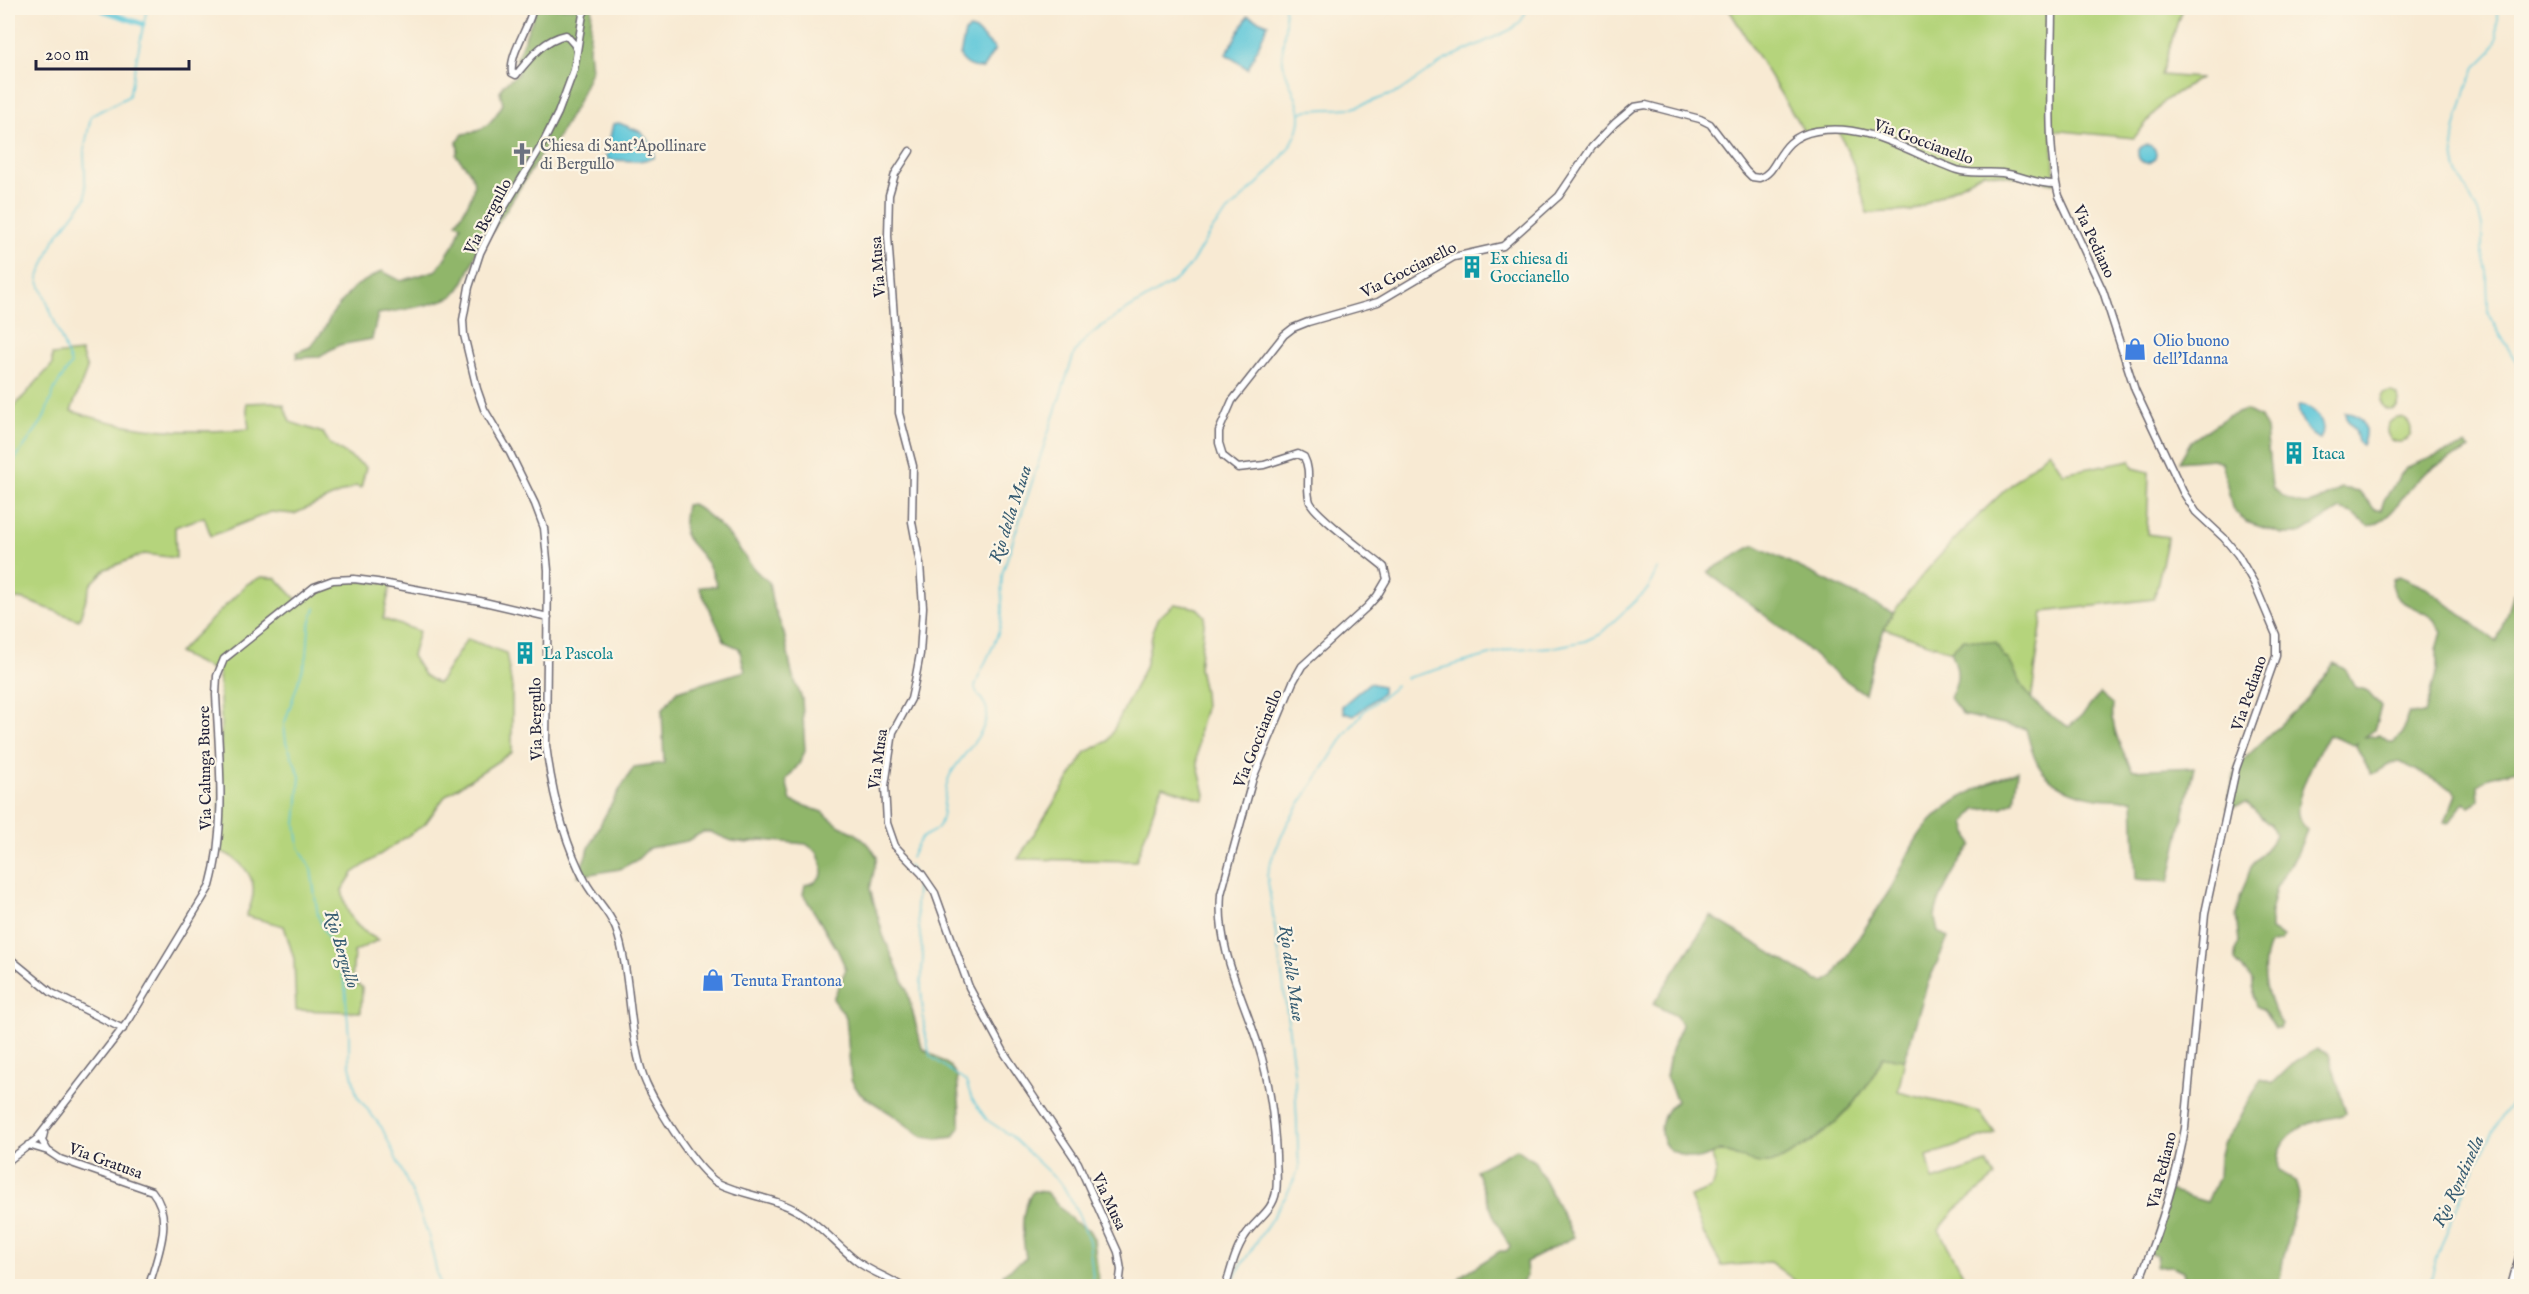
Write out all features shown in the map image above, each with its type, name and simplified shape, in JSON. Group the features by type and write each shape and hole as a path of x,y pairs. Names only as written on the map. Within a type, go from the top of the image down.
{"street":[{"path":"533,8 512,62 512,73 516,75 537,50 559,37 566,35 570,38 577,51"},
{"name":"Via Bergullo","path":"587,8 574,70 558,113 542,145 497,219 480,254 469,287 463,320 466,345 484,409 510,453 544,528 548,570 546,745 566,841 587,885 607,911 617,931 642,1073 652,1095 704,1173 717,1182 796,1210 824,1230 857,1261 901,1287"},
{"name":"Via Pediano","path":"2052,8 2052,137 2059,196 2103,291 2135,390 2183,492 2196,512 2224,538 2238,555 2259,593 2276,635 2276,656 2236,769 2205,913 2181,1152 2157,1236 2137,1287"},
{"name":"Via Goccianello","path":"1226,1287 1239,1246 1250,1228 1274,1202 1277,1183 1274,1119 1268,1087 1254,1033 1224,949 1220,913 1226,872 1253,778 1302,666 1367,607 1387,579 1384,567 1314,510 1308,495 1309,470 1304,457 1298,454 1248,469 1238,468 1223,456 1219,444 1219,432 1232,401 1243,384 1293,328 1378,302 1454,257 1503,246 1559,196 1592,147 1626,113 1640,105 1685,114 1710,124 1752,177 1759,178 1770,172 1779,153 1794,138 1816,131 1829,130 1883,138 1954,169 1975,175 2003,173 2044,184 2056,184"},
{"name":"Via Musa","path":"910,151 895,174 889,195 888,236 899,413 913,466 912,522 920,564 923,607 921,647 915,681 910,699 893,732 885,786 889,831 895,846 911,862 935,893 958,960 973,995 992,1026 1005,1054 1078,1163 1118,1252 1121,1270 1119,1287"},
{"name":"Via Calunga Buore","path":"8,1161 37,1139 123,1029 210,886 217,861 219,790 217,676 224,659 314,587 333,580 354,579 377,582 480,601 548,617"},
{"path":"8,957 52,993 123,1029"},
{"name":"Via Gratusa","path":"44,1130 42,1140 48,1151 60,1159 152,1191 159,1199 164,1213 163,1234 149,1287"},
{"path":"28,1145 48,1151"},
{"path":"2511,1287 2522,1246"}],"green space":[{"path":"537,8 592,8 589,49 591,71 576,106 554,144 548,143 492,232 483,234 460,288 455,294 442,301 378,314 372,339 339,345 318,357 297,358 297,352 310,347 354,287 382,271 401,281 437,270 456,241 461,225 456,223 469,202 474,184 468,169 456,155 457,142 463,134 483,128 496,116 503,104 500,92 503,85 518,74 517,57"},
{"path":"1728,8 2182,8 2161,75 2200,78 2164,101 2134,138 2052,130 2055,183 1984,172 1912,211 1867,213 1854,166 1839,131 1806,135"},
{"path":"81,352 87,369 71,411 141,428 218,431 249,429 246,403 273,402 284,405 290,422 323,433 330,444 366,467 361,488 356,486 294,514 271,512 211,536 204,517 175,527 176,558 144,554 106,569 91,584 79,620 25,600 8,598 8,410 12,409 52,365 52,355"},
{"path":"2390,392 2396,395 2399,401 2396,407 2390,410 2384,407 2381,401 2384,395"},
{"path":"2246,410 2260,417 2266,429 2272,487 2298,503 2314,502 2341,488 2359,491 2375,510 2381,510 2384,500 2406,467 2466,445 2470,449 2426,473 2414,484 2392,512 2378,522 2368,526 2352,513 2340,509 2299,534 2282,534 2246,522 2232,508 2222,462 2213,459 2179,462 2191,441 2228,416"},
{"path":"2399,418 2408,421 2411,430 2408,439 2399,442 2390,439 2387,430 2390,421"},
{"path":"2049,451 2063,473 2130,460 2133,468 2149,472 2147,534 2168,537 2154,599 2043,612 2031,702 1964,639 1951,651 1883,628 1918,580 1960,534"},
{"path":"692,504 721,527 753,568 769,582 772,602 784,633 792,674 802,699 805,751 799,764 786,780 791,801 822,812 840,826 855,833 870,846 877,857 870,889 883,935 907,990 922,1048 950,1066 957,1076 960,1126 954,1137 938,1139 923,1137 860,1094 851,1080 846,1017 833,999 846,969 837,949 803,894 805,885 815,882 822,875 822,865 817,852 806,844 761,840 747,843 703,832 687,841 649,848 637,860 620,869 578,876 589,847 634,767 664,763 662,710 677,691 745,671 739,648 725,642 699,587 717,586 709,566 685,533 686,505"},
{"path":"1754,545 1893,613 1879,642 1865,694 1827,667 1791,635 1707,572"},
{"path":"2399,576 2426,588 2497,642 2513,594 2521,605 2521,769 2489,777 2478,785 2479,800 2469,806 2464,802 2449,823 2445,822 2456,794 2453,790 2399,761 2371,774 2356,746 2357,743 2354,745 2328,735 2307,776 2299,800 2299,818 2307,830 2297,854 2276,888 2271,908 2271,930 2283,937 2281,941 2270,944 2265,964 2268,996 2282,1024 2280,1028 2275,1028 2264,1010 2256,1006 2253,997 2253,980 2235,961 2235,951 2239,942 2236,915 2240,898 2251,867 2271,843 2275,834 2271,825 2246,803 2227,808 2236,767 2306,700 2334,663 2346,670 2355,687 2366,690 2381,707 2374,730 2365,737 2380,735 2389,742 2394,742 2403,733 2408,713 2425,714 2437,670 2437,649 2442,632 2428,615 2399,600 2392,588 2393,579"},
{"path":"261,577 276,578 299,602 328,584 355,581 391,583 383,619 419,631 412,656 424,675 438,684 467,639 506,653 512,687 512,752 446,795 425,824 353,873 342,890 346,907 357,926 378,940 354,952 352,981 362,987 361,1012 296,1010 294,959 284,926 246,916 253,893 251,879 243,866 219,851 221,720 219,673 178,653 247,584"},
{"path":"1175,604 1197,608 1205,616 1199,668 1205,708 1199,730 1197,762 1205,794 1204,800 1162,786 1136,861 1018,859 1086,752 1108,741 1145,667 1153,631 1159,617"},
{"path":"1964,639 1996,643 2004,657 2009,660 2032,700 2069,727 2100,693 2113,704 2115,730 2132,770 2194,767 2169,882 2136,879 2133,799 2085,796 2062,787 2043,772 2032,751 2026,729 1963,715 1950,698 1956,685 1957,674 1951,651"},
{"path":"2018,771 2014,801 2003,807 1976,809 1965,823 1972,846 1949,880 1936,910 1935,919 1938,931 1948,938 1927,985 1905,1059 1883,1057 1858,1098 1837,1121 1812,1141 1776,1161 1757,1163 1720,1150 1698,1159 1677,1153 1667,1147 1663,1141 1662,1122 1668,1110 1677,1101 1666,1077 1671,1050 1682,1025 1676,1016 1653,1004 1711,916 1815,980 1825,982 1833,977 1877,910 1924,828 1940,812 1961,798 1983,785"},
{"path":"2317,1049 2329,1054 2346,1113 2305,1126 2284,1142 2279,1159 2279,1170 2296,1183 2299,1195 2285,1248 2279,1286 2186,1286 2183,1271 2172,1266 2156,1267 2158,1256 2150,1254 2169,1191 2207,1202 2218,1177 2223,1143 2235,1127 2261,1079 2273,1083 2296,1061"},
{"path":"1884,1056 1905,1059 1898,1092 1980,1112 1995,1133 1927,1156 1933,1181 1987,1163 1995,1177 1955,1210 1939,1230 1968,1283 1963,1286 1802,1286 1770,1262 1722,1266 1704,1235 1690,1197 1711,1189 1717,1170 1711,1154 1732,1153 1769,1163 1785,1157 1809,1143 1835,1123 1857,1099"},
{"path":"1517,1149 1535,1162 1574,1237 1526,1262 1527,1276 1520,1286 1455,1286 1461,1276 1510,1247 1494,1217 1476,1170"},
{"path":"1033,1191 1046,1192 1074,1222 1089,1230 1094,1239 1099,1286 1007,1286 1003,1274 1026,1258 1024,1215 1025,1207"}],"water":[{"path":"1248,16 1268,24 1248,69 1226,54"},
{"path":"970,29 976,31 995,49 983,68 969,65 960,56 965,32"},
{"path":"619,123 641,132 654,147 654,158 639,161 609,160 606,156 613,124"},
{"path":"2147,145 2153,148 2156,154 2153,160 2147,163 2141,160 2138,154 2141,148"},
{"path":"2298,406 2310,409 2319,416 2323,427 2320,439 2305,426"},
{"path":"2345,413 2361,419 2365,428 2362,445 2358,442 2355,430"},
{"path":"1369,683 1382,686 1382,693 1354,716 1344,713 1342,706"}],"waterway":[{"path":"101,8 143,24"},
{"path":"8,469 43,420 55,388 71,364 38,279 54,240 86,198 84,151 91,116 129,96 147,8"},
{"name":"Rio della Musa","path":"911,858 920,840 939,827 950,775 978,737 986,720 986,707 975,687 999,630 1002,615 1003,571 1074,354 1081,344 1105,324 1181,276 1219,221 1282,157 1299,128 1299,107 1283,62 1286,21 1284,8"},
{"path":"1300,113 1307,110 1353,108 1398,92 1445,60 1510,30 1521,21 1528,8"},
{"name":"Rio Rondinella","path":"2497,8 2497,39 2491,52 2476,67 2467,86 2455,130 2453,148 2457,171 2479,215 2482,226 2482,250 2487,272 2488,314 2522,372"},
{"name":"Rio delle Muse","path":"1406,678 1512,649 1555,647 1585,641 1600,634 1648,589 1657,569"},
{"name":"Rio Bergullo","path":"315,608 309,627 307,656 284,725 286,742 300,776 296,824 299,847 311,869 318,916 338,961 345,984 349,1061 357,1096 382,1128 413,1195 428,1234 440,1286"},
{"name":"Rio delle Muse","path":"1229,1286 1286,1196 1299,1169 1295,1080 1267,875 1287,824 1346,733 1365,710 1396,686"},
{"name":"Rio della Musa","path":"909,865 915,876 917,887 916,905 923,957 921,986 924,1027 930,1056 966,1082 972,1099 987,1120 1011,1136 1063,1186 1078,1213 1089,1241 1094,1286"},
{"name":"Rio Rondinella","path":"2430,1286 2442,1244 2467,1184 2510,1104 2522,1091"}],"place":[{"name":"Chiesa di Sant'Apollinare di Bergullo","path":"522,154"},
{"name":"Ex chiesa di Goccianello","path":"1472,267"},
{"name":"Olio buono dell'Idanna","path":"2135,349"},
{"name":"Itaca","path":"2294,453"},
{"name":"La Pascola","path":"525,653"},
{"name":"Tenuta Frantona","path":"713,980"}]}
